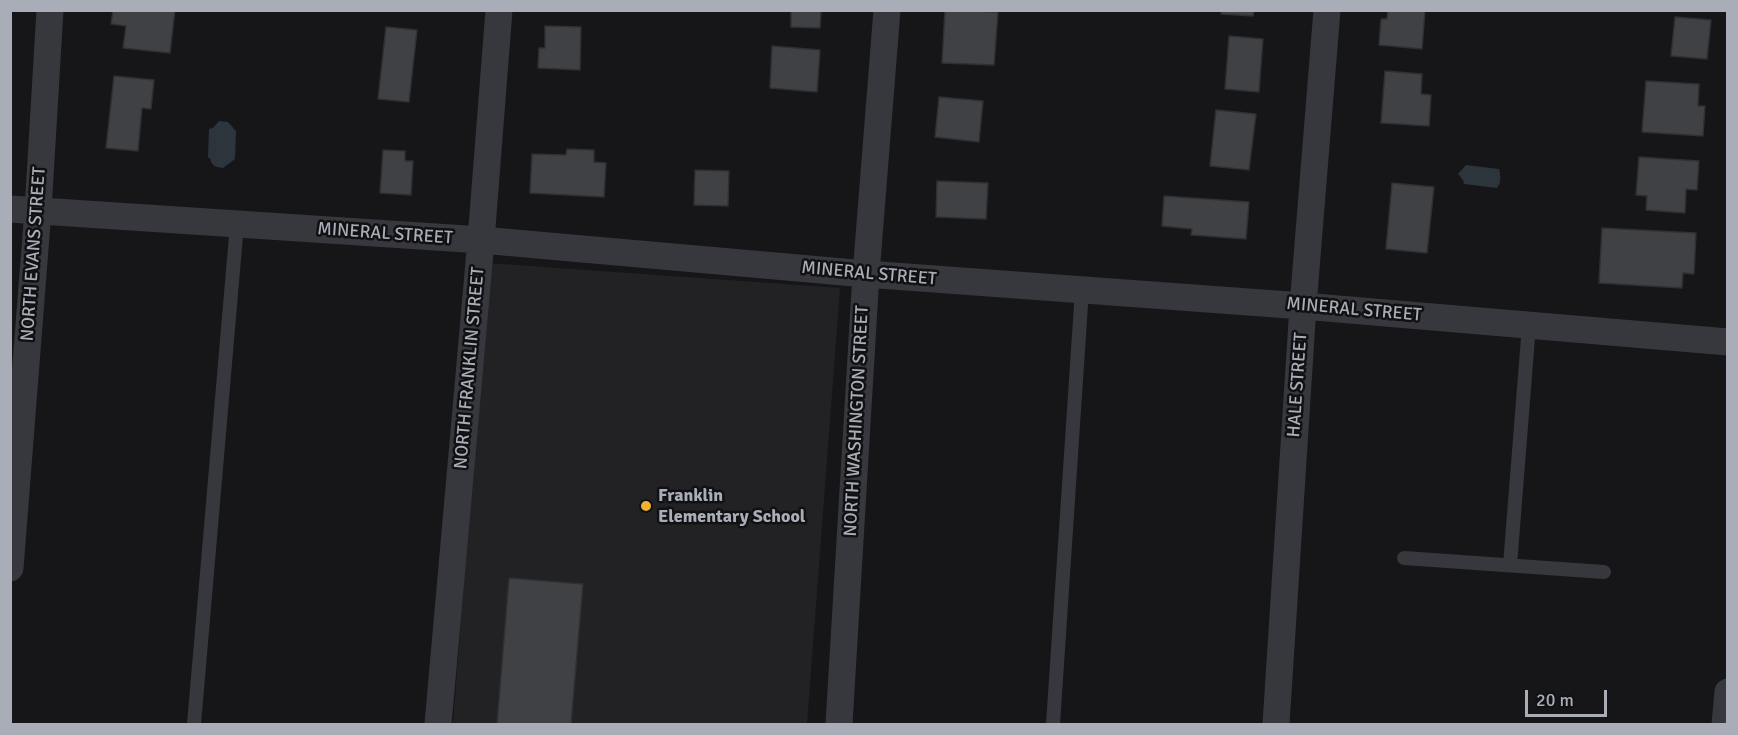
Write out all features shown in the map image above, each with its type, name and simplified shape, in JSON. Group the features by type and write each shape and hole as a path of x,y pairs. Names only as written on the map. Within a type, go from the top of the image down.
{"street":[{"name":"NORTH EVANS STREET","path":"10,568 38,210 50,10"},
{"name":"NORTH FRANKLIN STREET","path":"438,724 499,10"},
{"name":"NORTH WASHINGTON STREET","path":"839,724 866,274 887,10"},
{"name":"HALE STREET","path":"1275,724 1303,306 1328,10"},
{"name":"MINERAL STREET","path":"10,209 481,240 866,274 1303,306 1728,342"},
{"path":"1725,724 1728,692"}],"lane":[{"path":"194,724 237,224"},
{"path":"1053,724 1082,290"},
{"path":"1510,565 1529,325"},
{"path":"1404,558 1604,572"}],"shaded area":[{"path":"219,121 228,122 236,131 235,159 223,168 214,166 208,158 209,129"},
{"path":"1466,165 1499,169 1500,179 1497,188 1464,184 1458,174"},
{"name":"Franklin Elementary School","path":"488,263 840,288 807,724 453,724"}],"building":[{"path":"113,10 175,10 170,53 123,48 126,26 111,24"},
{"path":"791,10 825,10 821,12 820,28 791,27"},
{"path":"945,10 998,12 994,65 942,63"},
{"path":"1222,10 1254,10 1253,16 1221,14"},
{"path":"1388,10 1425,10 1422,49 1379,45 1381,19 1387,19"},
{"path":"1675,17 1711,20 1707,59 1671,56"},
{"path":"545,26 581,27 580,70 538,68 539,48 545,48"},
{"path":"386,27 417,30 409,102 378,99"},
{"path":"1229,36 1263,39 1259,92 1225,89"},
{"path":"772,46 820,50 817,92 770,88"},
{"path":"1385,71 1422,74 1421,94 1431,95 1429,126 1381,123"},
{"path":"114,76 154,80 151,109 142,108 138,151 106,148"},
{"path":"1646,81 1699,84 1698,106 1705,106 1703,136 1642,132"},
{"path":"939,97 983,101 979,142 935,137"},
{"path":"1216,110 1256,114 1249,170 1210,166"},
{"path":"567,149 594,150 594,162 606,163 604,197 530,193 532,154 566,155"},
{"path":"383,150 405,151 405,161 413,161 411,195 380,193"},
{"path":"1639,157 1699,161 1697,190 1686,189 1685,213 1646,210 1647,196 1636,195"},
{"path":"695,170 729,171 728,206 694,205"},
{"path":"937,181 988,183 986,219 936,217"},
{"path":"1392,183 1434,187 1427,253 1386,249"},
{"path":"1164,196 1249,202 1246,239 1191,235 1192,229 1162,226"},
{"path":"1602,228 1696,233 1694,274 1683,273 1682,288 1599,283"},
{"path":"509,578 583,584 571,724 497,724"}],"place":[{"name":"Franklin Elementary School","path":"646,506"}]}
